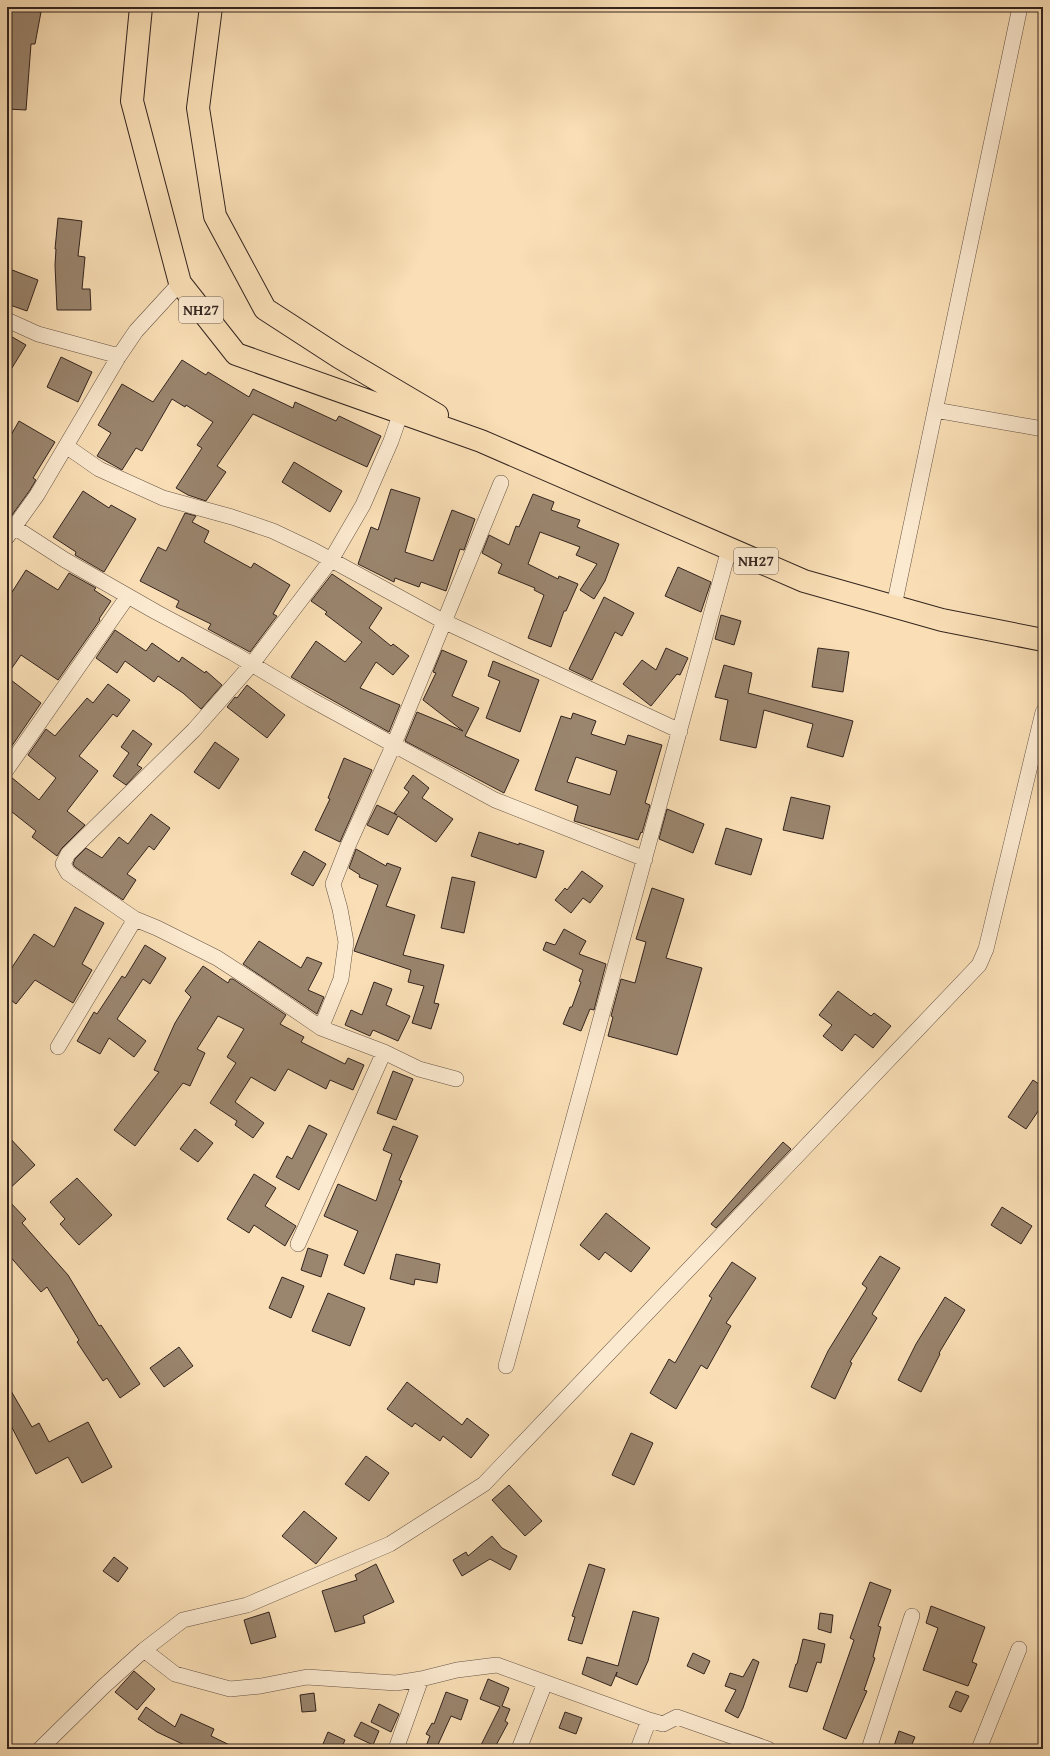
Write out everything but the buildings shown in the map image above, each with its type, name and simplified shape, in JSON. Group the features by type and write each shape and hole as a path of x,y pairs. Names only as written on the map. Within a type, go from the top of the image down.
{"highway":[{"name":"NH27","path":"141,7 132,101 180,283 236,354 481,441 804,581 942,620 1043,640"},
{"name":"NH27","path":"211,7 198,108 215,216 265,309 340,357 481,441"}],"street":[{"path":"894,606 1020,7"},
{"path":"180,283 136,331 119,356 37,495 11,532 65,560 495,800 645,859"},
{"path":"7,320 38,334 119,356"},
{"path":"935,410 1043,429"},
{"path":"401,412 363,505 331,560 252,664 194,730 68,854 63,864 68,873 135,919 157,928 217,958 322,1028 384,1052 419,1068 456,1079"},
{"path":"66,446 99,469 143,490 163,498 232,517 273,531 313,550 443,621 680,731"},
{"path":"322,1028 341,979 346,942 340,909 333,884 347,848 394,744 500,483"},
{"path":"506,1366 729,549"},
{"path":"7,769 128,596"},
{"path":"40,1749 103,1687 144,1650 183,1620 247,1605 390,1544 484,1484 979,965 986,949 1043,712"},
{"path":"58,1047 135,919"},
{"path":"298,1244 384,1052"},
{"path":"869,1749 912,1616"},
{"path":"979,1749 1019,1649"},
{"path":"144,1650 175,1674 230,1689 261,1686 307,1677 377,1683 396,1683 421,1679 457,1670 496,1665 649,1720 663,1724 677,1717 768,1749"},
{"path":"396,1749 421,1679"},
{"path":"519,1749 545,1683"},
{"path":"638,1749 649,1720"}]}
